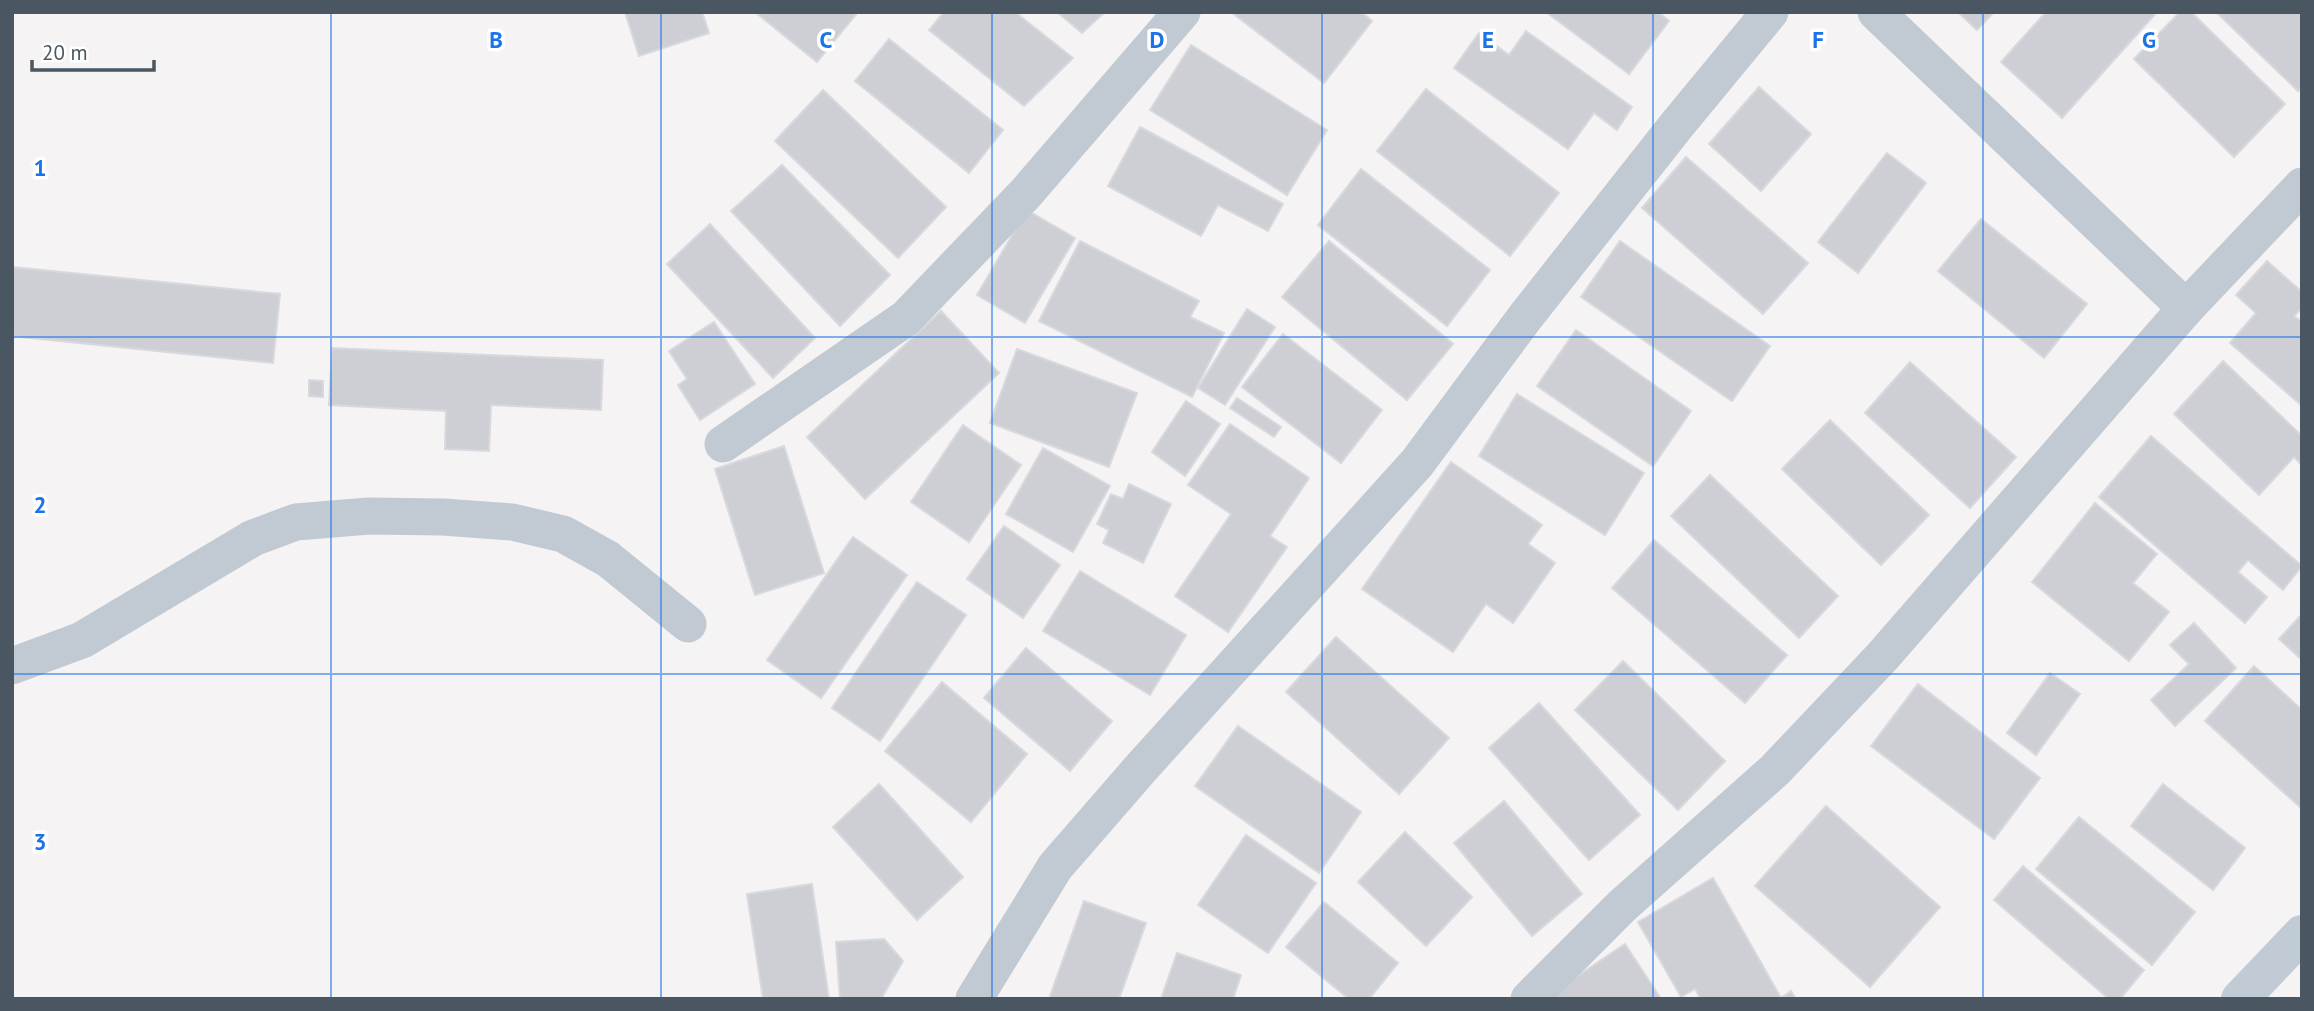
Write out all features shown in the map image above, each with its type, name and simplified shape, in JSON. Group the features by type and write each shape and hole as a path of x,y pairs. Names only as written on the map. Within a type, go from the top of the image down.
{"street":[{"path":"723,444 906,318 1027,192 1182,12"},
{"path":"974,999 1055,867 1417,463 1526,316 1770,12"},
{"path":"1876,12 2186,308"},
{"path":"1529,999 1622,906 1775,770 1882,657 2186,308 2302,186"},
{"path":"12,666 82,640 253,538 296,523 369,516 443,517 512,522 563,534 608,559 688,624"},
{"path":"2240,999 2302,934"}],"building":[{"path":"625,12 702,12 709,33 639,56"},
{"path":"755,12 858,12 817,62"},
{"path":"944,12 1015,12 1073,58 1024,106 929,30"},
{"path":"1057,12 1105,12 1082,33"},
{"path":"1231,12 1361,12 1372,21 1324,83"},
{"path":"1546,12 1658,12 1669,21 1629,74"},
{"path":"1958,12 1994,12 1977,30"},
{"path":"2046,12 2157,12 2062,118 2001,62"},
{"path":"2180,12 2191,12 2285,104 2234,157 2134,59"},
{"path":"2216,12 2302,12 2302,87 2298,91"},
{"path":"1526,31 1632,107 1617,130 1594,113 1568,149 1454,68 1479,33 1509,55"},
{"path":"889,39 1003,130 969,173 855,81"},
{"path":"1191,45 1327,130 1287,195 1150,110"},
{"path":"1759,87 1811,134 1761,191 1709,144"},
{"path":"1426,89 1559,193 1510,256 1377,151"},
{"path":"823,90 946,207 898,258 775,141"},
{"path":"1140,127 1283,204 1268,231 1218,205 1201,236 1108,186"},
{"path":"1887,153 1926,183 1858,273 1818,242"},
{"path":"1686,157 1808,263 1763,314 1642,208"},
{"path":"782,165 890,275 840,326 731,211"},
{"path":"1361,169 1490,270 1447,326 1318,225"},
{"path":"1027,210 1075,238 1025,323 977,295"},
{"path":"1981,219 2087,304 2044,358 1938,271"},
{"path":"710,224 815,338 773,378 667,264"},
{"path":"1080,241 1199,301 1190,317 1224,333 1192,397 1039,321"},
{"path":"1329,241 1453,344 1407,400 1282,297"},
{"path":"1620,241 1770,346 1732,401 1581,297"},
{"path":"2267,261 2302,292 2302,308 2294,316 2302,322 2301,405 2230,343 2256,313 2236,295"},
{"path":"12,267 280,294 273,363 12,336"},
{"path":"1247,309 1275,327 1225,405 1198,388"},
{"path":"941,311 999,373 865,499 807,437"},
{"path":"714,322 755,384 700,420 678,385 687,379 669,351"},
{"path":"1576,330 1691,411 1653,466 1537,386"},
{"path":"1283,334 1382,410 1341,463 1242,387"},
{"path":"332,348 603,360 601,410 491,405 489,451 445,449 446,411 329,405"},
{"path":"1017,349 1137,393 1109,467 990,423"},
{"path":"2223,361 2302,436 2302,465 2294,457 2259,495 2174,414"},
{"path":"1910,362 2016,457 1970,508 1865,413"},
{"path":"309,380 323,381 323,397 309,396"},
{"path":"1517,394 1644,473 1605,535 1479,456"},
{"path":"1237,398 1281,427 1274,437 1230,408"},
{"path":"1186,401 1220,424 1185,476 1152,452"},
{"path":"1830,420 1929,515 1881,565 1782,469"},
{"path":"1230,424 1309,478 1270,536 1287,547 1228,632 1175,596 1231,514 1188,485"},
{"path":"963,425 1021,465 969,542 911,502"},
{"path":"2151,436 2302,566 2283,590 2248,560 2238,572 2267,597 2245,623 2099,497"},
{"path":"784,446 824,573 755,595 715,469"},
{"path":"1043,448 1110,486 1073,552 1006,514"},
{"path":"1451,462 1542,525 1528,544 1555,563 1513,623 1486,604 1453,652 1362,589"},
{"path":"1710,475 1838,596 1799,638 1671,516"},
{"path":"1129,484 1171,504 1143,563 1103,543 1109,530 1097,524 1111,494 1123,499"},
{"path":"2095,503 2157,554 2133,583 2169,612 2129,661 2032,582"},
{"path":"1004,526 1060,565 1023,618 967,579"},
{"path":"853,537 907,575 821,698 767,660"},
{"path":"1654,540 1787,655 1745,703 1612,588"},
{"path":"1080,571 1186,635 1150,695 1043,631"},
{"path":"917,582 966,615 880,741 832,708"},
{"path":"2302,614 2302,660 2279,639"},
{"path":"2194,623 2236,668 2175,726 2151,700 2189,664 2170,645"},
{"path":"1336,637 1449,738 1399,794 1286,692"},
{"path":"1026,648 1112,721 1070,771 984,698"},
{"path":"1623,661 1725,761 1678,810 1575,710"},
{"path":"2254,666 2302,710 2302,809 2205,721"},
{"path":"2050,673 2080,694 2036,755 2007,733"},
{"path":"942,682 1027,754 971,822 885,751"},
{"path":"1918,684 2040,778 1994,839 1871,746"},
{"path":"1539,703 1640,815 1589,860 1489,748"},
{"path":"1238,726 1361,812 1319,873 1195,786"},
{"path":"879,784 963,877 917,920 833,827"},
{"path":"2163,784 2245,848 2213,890 2131,826"},
{"path":"1504,801 1582,894 1532,936 1454,843"},
{"path":"1826,806 1940,907 1870,987 1755,886"},
{"path":"2079,817 2195,912 2152,965 2036,869"},
{"path":"1405,832 1472,897 1426,946 1358,882"},
{"path":"1246,835 1316,883 1268,953 1198,905"},
{"path":"2023,866 2144,970 2120,999 2109,999 1994,900"},
{"path":"1713,878 1781,998 1791,991 1796,999 1701,999 1695,989 1681,997 1638,922"},
{"path":"812,884 829,999 763,999 747,894"},
{"path":"1084,901 1146,923 1119,999 1049,999"},
{"path":"1324,902 1398,963 1369,999 1349,999 1286,947"},
{"path":"884,939 903,961 881,999 840,999 836,942"},
{"path":"1625,944 1661,999 1559,999 1554,992"},
{"path":"1177,953 1241,975 1233,999 1161,999"}]}
